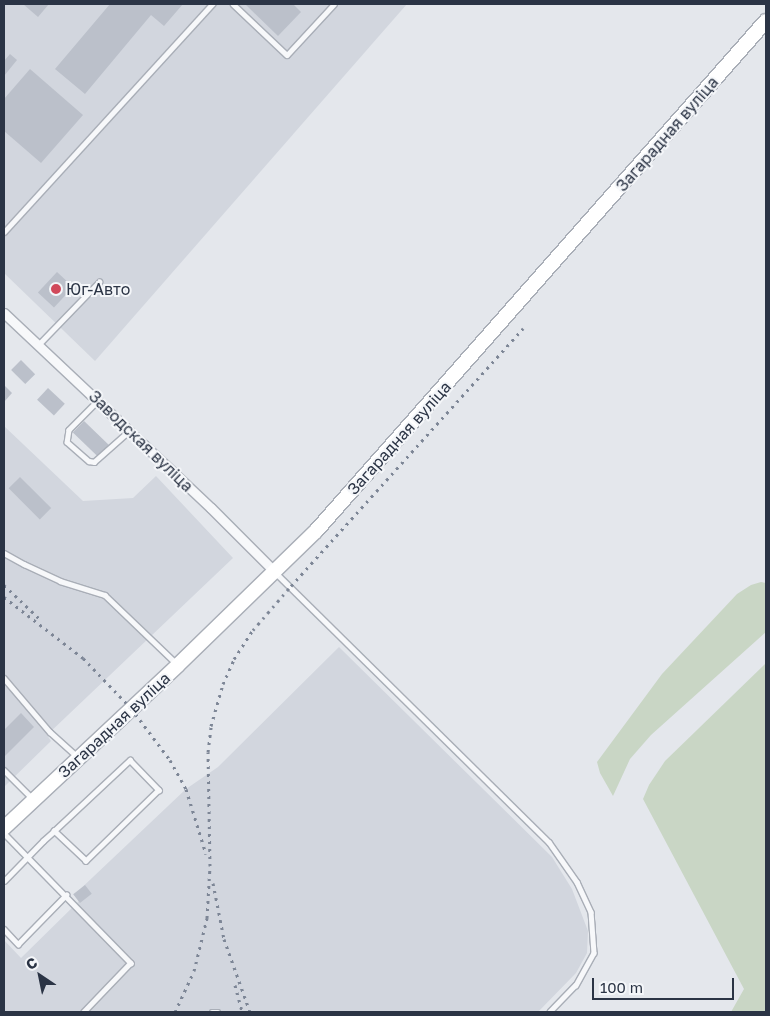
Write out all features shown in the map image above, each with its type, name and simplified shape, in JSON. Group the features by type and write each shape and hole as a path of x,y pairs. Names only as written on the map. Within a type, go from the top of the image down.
{"main road":[{"name":"Загарадная вуліца","path":"4,828 275,572 329,516 766,21"}],"street":[{"name":"Заводская вуліца","path":"4,313 275,572"}],"lane":[{"path":"4,232 212,4"},
{"path":"233,4 287,56 334,4"},
{"path":"38,345 99,282"},
{"path":"98,401 69,430 67,442 89,461 94,462 129,431"},
{"path":"4,552 60,581 105,595 178,665"},
{"path":"275,572 549,842 577,882 591,912 594,954 576,985 550,1012"},
{"path":"4,678 50,732 78,758"},
{"path":"4,881 54,832 130,760 159,790 86,861 54,832"},
{"path":"4,770 33,799"},
{"path":"4,833 131,963 84,1012"},
{"path":"4,928 18,944 66,895"},
{"path":"212,1012 218,1012"}],"shaded area":[{"path":"4,4 407,4 95,361 4,273"},
{"path":"4,426 83,501 133,498 156,476 233,558 47,735 51,741 4,787"},
{"path":"339,647 552,857 572,889 588,931 587,953 576,973 538,1012 4,1012 4,940 21,958 79,901 74,895 186,789 218,767"}],"green space":[{"path":"761,582 766,583 766,632 651,735 630,759 613,796 600,773 597,762 662,674 737,594 751,585"},
{"path":"766,663 766,1012 731,1012 744,989 643,799 649,785 665,761"}],"building":[{"path":"23,4 49,4 38,17"},
{"path":"110,4 183,4 164,26 151,15 85,94 55,69"},
{"path":"245,4 293,4 301,12 278,36"},
{"path":"10,54 17,60 4,76 4,61"},
{"path":"30,69 83,115 41,163 4,131 4,99"},
{"name":"Юг-Авто","path":"57,272 73,287 54,307 38,292"},
{"path":"21,360 35,374 25,384 11,370"},
{"path":"4,385 12,393 4,402"},
{"path":"48,388 65,404 54,415 37,400"},
{"path":"84,421 109,445 98,457 73,433"},
{"path":"20,477 51,508 40,519 9,488"},
{"path":"21,713 34,727 4,757 4,730"},
{"path":"85,885 92,894 80,903 73,894"}],"railway":[{"path":"175,1012 194,971 207,918 210,866 208,752 211,726 223,684 234,659 253,630 291,586 523,328"},
{"path":"4,585 42,621"},
{"path":"4,597 83,658 131,708 170,760 186,789 206,854"},
{"path":"213,883 224,939 250,1012"},
{"path":"235,985 242,1012"}],"place":[{"name":"Юг-Авто","path":"56,289"}]}
